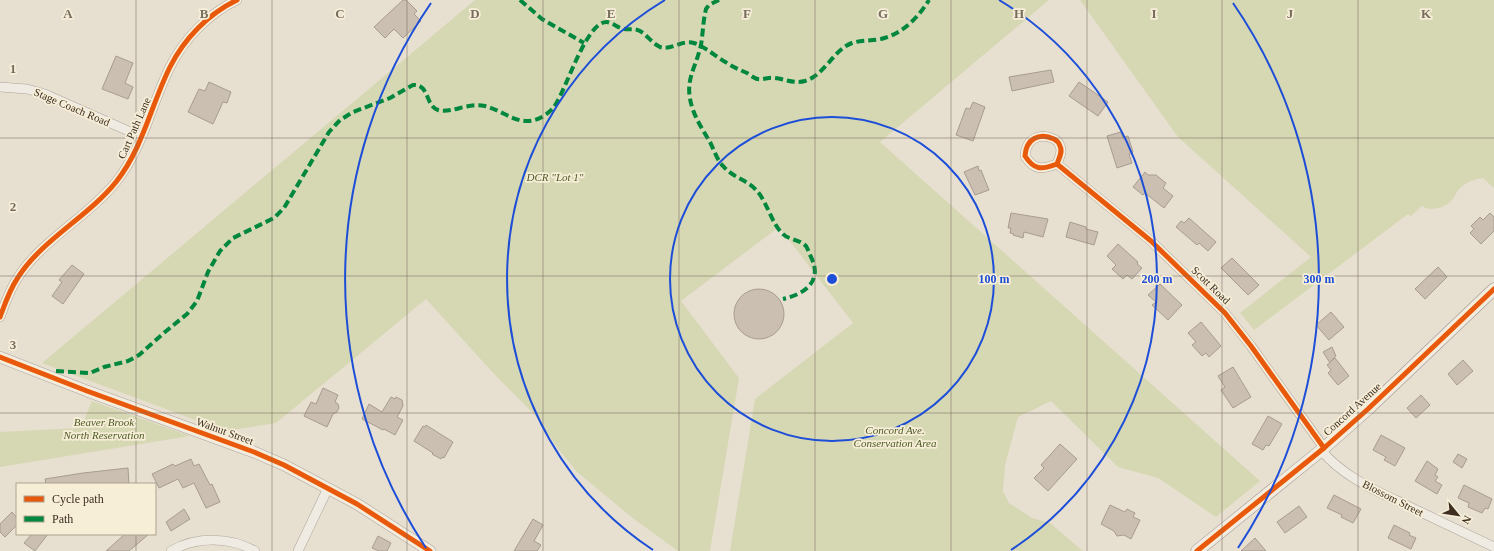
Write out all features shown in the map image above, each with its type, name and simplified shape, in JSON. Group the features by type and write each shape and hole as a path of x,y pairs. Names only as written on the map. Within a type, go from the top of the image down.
{"main road":[{"name":"Concord Avenue","path":"1197,551 1322,449 1368,409 1494,289"}],"street":[{"name":"Cart Path Lane","path":"0,317 9,293 30,262 104,196 127,168 136,152 170,67 185,42 204,21 237,0"},
{"name":"Stage Coach Road","path":"0,86 27,89 45,94 142,137"},
{"name":"Scott Road","path":"1057,164 1151,241 1225,313 1252,346 1322,449"},
{"name":"Walnut Street","path":"0,357 87,391 258,453 360,505 430,551"},
{"name":"Blossom Street","path":"1322,449 1339,468 1368,486 1494,547"},
{"path":"298,551 328,488"},
{"path":"171,551 183,544 220,540 245,546 256,551"}],"green space":[{"name":"DCR \"Lot 1\"","path":"475,0 1049,0 880,142 1260,481 1216,517 1158,478 1118,467 1051,401 1018,417 1005,465 1003,491 1009,503 1032,518 1050,523 1083,551 730,551 755,399 853,323 779,227 681,301 739,378 710,551 678,551 634,519 577,472 559,450 533,413 495,375 426,299 276,423 225,431 42,363"},
{"path":"1080,0 1494,0 1494,188 1483,178 1474,180 1468,182 1460,188 1452,200 1445,206 1429,209 1422,206 1411,216 1408,214 1254,330 1240,313 1311,257 1178,137"},
{"name":"Beaver Brook North Reservation","path":"92,401 190,436 0,467 0,432 81,428"}],"building":[{"path":"403,0 406,0 417,11 414,14 421,21 403,38 394,29 385,38 374,27"},
{"path":"116,56 133,63 125,83 133,87 128,99 102,89"},
{"path":"1051,70 1054,82 1012,91 1009,77"},
{"path":"209,82 231,92 227,103 223,102 213,124 188,112 199,89 205,91"},
{"path":"1079,82 1108,102 1098,116 1069,96"},
{"path":"973,102 985,107 973,141 956,135 966,108 970,109"},
{"path":"1121,132 1123,138 1128,136 1133,152 1129,154 1132,163 1117,168 1107,136"},
{"path":"978,166 989,190 975,195 964,172"},
{"path":"1145,172 1148,175 1156,175 1166,183 1163,188 1173,196 1164,208 1145,193 1143,195 1133,187"},
{"path":"1011,213 1048,219 1043,237 1024,232 1023,238 1010,233 1011,228 1008,228"},
{"path":"1490,213 1494,217 1494,231 1481,244 1470,233 1474,229 1471,226 1480,217 1483,220"},
{"path":"1189,218 1216,242 1208,251 1199,243 1197,245 1176,227 1181,221 1184,223"},
{"path":"1070,222 1086,227 1086,229 1098,232 1094,245 1066,237"},
{"path":"1118,244 1138,262 1137,264 1142,268 1132,279 1127,275 1123,279 1112,269 1116,265 1107,256"},
{"path":"1232,258 1259,285 1248,295 1221,268"},
{"path":"72,265 84,274 63,304 52,296 62,282 59,280"},
{"path":"1438,267 1447,277 1425,299 1415,289"},
{"path":"1160,284 1182,305 1168,320 1152,305 1156,302 1148,295"},
{"path":"759,289 773,293 780,300 784,314 780,328 773,335 759,339 745,335 738,328 734,314 738,300 745,293"},
{"path":"1331,312 1344,327 1329,340 1316,325"},
{"path":"1201,322 1221,346 1209,357 1206,353 1202,356 1192,345 1196,342 1188,333"},
{"path":"1332,347 1336,356 1330,362 1335,358 1349,376 1338,385 1328,373 1331,370 1327,365 1330,363 1323,352"},
{"path":"1463,360 1473,371 1457,385 1448,374"},
{"path":"1233,367 1251,397 1233,408 1221,390 1225,387 1218,376"},
{"path":"323,388 338,395 335,402 338,404 339,408 337,412 333,414 327,427 304,416 311,402 316,404"},
{"path":"1421,395 1430,405 1416,418 1407,408"},
{"path":"391,397 395,399 396,397 402,400 403,406 397,417 403,420 395,435 362,419 369,404 382,412"},
{"path":"1268,416 1282,424 1269,446 1266,445 1263,450 1252,444"},
{"path":"426,425 453,442 444,458 442,457 441,459 432,454 433,453 414,441 423,426 425,427"},
{"path":"1381,435 1405,448 1395,466 1384,460 1386,457 1373,450"},
{"path":"1060,444 1077,459 1048,491 1034,478 1044,468 1041,465"},
{"path":"1458,454 1467,459 1462,468 1453,462"},
{"path":"191,459 194,466 199,464 210,485 212,484 220,502 206,508 194,483 183,488 178,479 159,488 152,474 173,464 175,466"},
{"path":"1427,461 1438,469 1435,475 1438,477 1435,481 1442,485 1437,494 1415,481"},
{"path":"128,468 129,483 46,483 45,479"},
{"path":"1464,485 1492,499 1488,509 1485,508 1482,513 1468,507 1469,503 1458,498"},
{"path":"1334,495 1361,509 1353,523 1341,517 1342,515 1327,508"},
{"path":"1110,505 1125,512 1127,509 1135,513 1133,517 1140,520 1131,539 1124,535 1117,536 1114,531 1101,524"},
{"path":"1299,506 1307,517 1285,533 1277,522"},
{"path":"184,509 190,519 171,531 166,522"},
{"path":"12,512 16,517 16,526 5,537 0,532 0,524"},
{"path":"533,519 543,525 534,541 541,545 537,551 514,551"},
{"path":"1394,525 1410,533 1409,535 1416,538 1411,549 1388,538"},
{"path":"31,535 47,535 35,551 24,543"},
{"path":"124,535 148,535 129,551 106,551"},
{"path":"378,536 391,543 387,551 379,551 372,548"},
{"path":"1255,538 1266,551 1241,551"}],"marked path":[{"path":"520,0 542,19 584,43"},
{"path":"719,0 709,5 706,9 699,54 691,76 689,91 690,100 696,118 721,164 727,170 757,191 764,201 778,229 784,235 800,242 807,248 814,265 815,273 813,280 805,290 783,299"},
{"path":"56,371 90,373 104,367 128,361 139,355 187,314 197,301 208,272 220,251 233,238 274,218 284,208 329,132 340,120 353,112 390,98 413,85 422,88 431,104 438,110 443,111 479,105 492,108 520,120 534,120 542,117 554,107 584,44 599,25 607,22 622,28 638,30 654,43 664,48 686,42 694,43 703,47 723,61 757,79 772,78 801,82 818,74 845,46 855,42 889,37 903,29 915,19 929,0"}],"cycle path":[{"path":"0,317 12,288 27,265 51,241 105,195 125,169 140,141 163,81 182,47 198,28 216,12 237,0"},
{"path":"1057,164 1038,168 1028,161 1025,156 1026,150 1031,141 1034,138 1043,136 1057,141 1061,148 1057,164 1151,241 1225,313 1251,346 1324,448"},
{"path":"1197,551 1324,448 1368,409 1494,289"},
{"path":"0,357 87,391 254,452 284,465 357,504 430,551"}],"park label":[{"name":"Concord Ave. Conservation Area","path":"895,436"}]}
